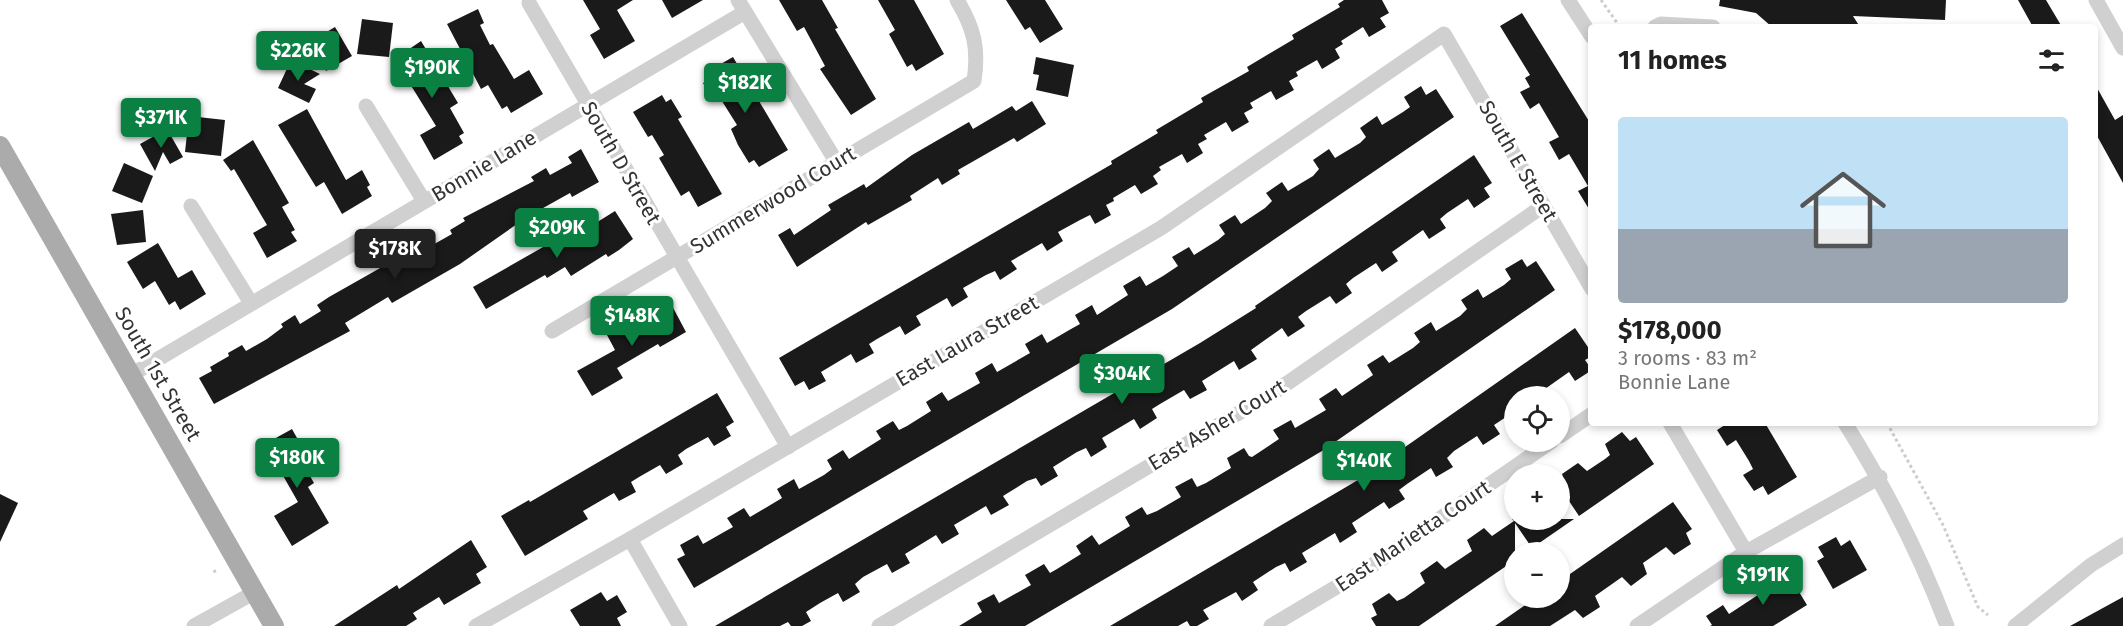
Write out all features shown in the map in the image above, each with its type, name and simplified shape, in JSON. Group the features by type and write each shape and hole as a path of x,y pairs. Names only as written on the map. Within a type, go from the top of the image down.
{"main road":[{"name":"South 1st Street","path":"2,152 274,626"}],"street":[{"name":"Summerwood Court","path":"552,331 974,81 978,57 970,22 957,0"},
{"path":"1568,0 1588,31"},
{"path":"2096,0 2123,48"},
{"name":"South D Street","path":"529,3 788,447"},
{"path":"741,6 837,163"},
{"name":"Bonnie Lane","path":"131,375 587,105 741,6"},
{"name":"South E Street","path":"1444,34 1588,282"},
{"name":"East Laura Street","path":"476,626 630,539 1161,228 1444,34"},
{"path":"366,106 424,201"},
{"path":"191,206 251,303"},
{"name":"East Asher Court","path":"879,626 1276,391 1543,206"},
{"path":"1570,429 1588,417"},
{"path":"1672,426 1746,552"},
{"path":"1847,426 1880,477 1919,555 1947,626"},
{"name":"East Marietta Court","path":"1271,626 1370,567 1536,452"},
{"path":"1637,626 1746,552 1880,477"},
{"path":"630,539 680,626"},
{"path":"2015,626 2091,565 2123,545"},
{"path":"194,626 255,592"}],"path":[{"path":"1601,0 1618,24"},
{"path":"1889,426 1943,525 1978,607 1988,615"}],"building":[{"path":"583,0 633,0 617,10 635,41 604,59 590,35 600,29"},
{"path":"662,0 703,0 672,18"},
{"path":"779,0 822,0 838,28 835,29 876,99 851,115 820,69 825,66 804,27 797,31"},
{"path":"878,0 914,0 944,54 916,71 912,64 907,67 889,34 895,30"},
{"path":"1006,0 1045,0 1063,29 1040,43 1030,27 1025,30"},
{"path":"1344,0 1382,0 1389,13 1380,18 1386,27 1369,37 1363,27 1341,41 1343,44 1335,49 1340,58 1322,69 1317,60 1296,72 1298,76 1289,81 1294,90 1276,100 1271,91 1250,103 1253,108 1244,113 1249,122 1232,132 1226,122 1204,135 1207,139 1198,144 1203,153 1187,163 1182,154 1159,167 1161,170 1153,176 1158,184 1141,194 1135,185 1113,198 1114,201 1106,205 1111,215 1095,224 1090,215 1058,232 1063,241 1047,251 1042,243 1011,261 1017,269 1000,280 995,271 986,275 963,288 968,297 952,307 947,298 916,316 921,325 905,335 900,326 869,344 874,353 856,363 851,354 821,372 826,381 809,390 804,381 795,386 779,358 1112,164 1111,161 1158,133 1156,130 1203,102 1201,98 1249,71 1247,67 1294,39 1292,35 1340,7 1338,4"},
{"path":"1720,0 1946,0 1945,20 1853,16 1858,24 1769,24 1756,13 1719,6"},
{"path":"2018,0 2046,0 2060,24 2031,24"},
{"path":"478,9 484,23 480,25 490,45 493,44 514,79 529,70 543,94 511,113 507,106 502,109 488,85 481,89 447,24"},
{"path":"1522,13 1588,120 1588,186 1569,154 1559,160 1549,142 1559,137 1539,103 1530,109 1520,92 1530,87 1525,78 1530,75 1500,26"},
{"path":"362,19 393,23 389,57 357,54"},
{"path":"335,27 352,56 326,71 310,42"},
{"path":"421,41 458,103 450,108 464,133 459,136 463,143 434,160 420,135 436,126 402,71 400,73 392,61"},
{"path":"733,57 788,150 759,167 754,160 749,163 731,129 737,125 720,98 714,101 703,83 709,80 705,73"},
{"path":"1036,57 1074,65 1068,97 1036,90 1039,75 1033,74"},
{"path":"291,60 320,74 304,84 316,89 309,103 278,88"},
{"path":"1421,86 1426,95 1436,89 1454,117 1172,309 694,588 677,559 685,555 680,545 698,535 703,544 733,527 727,518 744,508 750,517 782,498 777,489 794,479 799,489 824,475 832,469 827,460 843,450 849,459 881,439 876,431 893,421 899,430 907,426 931,411 926,402 942,392 948,401 980,383 975,373 992,363 997,372 1030,353 1025,344 1042,334 1047,343 1080,324 1075,315 1092,305 1097,315 1128,295 1123,286 1140,276 1146,286 1163,276 1178,266 1172,257 1189,247 1194,255 1225,234 1219,225 1235,215 1241,224 1265,208 1272,201 1266,193 1282,182 1288,191 1313,176 1319,169 1313,160 1329,149 1335,158 1360,143 1366,137 1360,128 1377,116 1382,125 1410,107 1404,97"},
{"path":"2098,90 2115,120 2123,115 2123,183 2098,138"},
{"path":"662,95 666,102 671,99 682,117 678,119 722,194 698,207 689,191 681,196 659,158 664,155 652,135 648,137 633,112"},
{"path":"1032,101 1046,124 1017,142 1014,138 958,170 960,174 942,185 938,178 910,196 912,200 868,225 866,222 797,267 778,235 790,228 794,235 831,210 828,205 864,184 866,188 912,155 969,122 973,129 1012,106 1016,111"},
{"path":"307,109 346,180 362,170 370,185 367,187 372,196 342,214 324,182 316,187 278,125"},
{"path":"189,116 225,120 221,156 185,152"},
{"path":"167,129 183,157 170,164 163,152 155,171 140,144"},
{"path":"253,140 289,203 282,207 295,230 291,232 297,241 267,258 253,233 267,225 234,169 231,171 223,160"},
{"path":"581,149 599,182 572,197 570,193 527,217 460,264 392,303 388,297 345,323 350,331 214,404 199,378 212,371 210,367 229,356 228,353 242,345 246,351 267,339 283,327 281,324 295,315 300,324 321,311 317,305 329,297 412,250 411,248 425,240 429,247 452,234 450,230 465,221 463,218 534,181 531,177 546,168 550,175 572,163 568,157"},
{"path":"1474,155 1492,183 1484,188 1490,197 1474,208 1468,199 1447,213 1440,219 1446,228 1429,239 1423,230 1392,252 1398,261 1382,272 1376,263 1353,278 1346,284 1352,293 1336,304 1330,296 1306,311 1298,317 1305,326 1288,337 1282,328 1251,350 1257,359 1239,370 1234,361 1202,381 1207,390 1190,399 1184,390 1160,404 1152,409 1157,418 1140,429 1134,419 1102,438 1107,447 1091,457 1086,448 1077,452 1053,467 1058,476 1041,486 1036,478 1027,481 1003,496 1009,505 991,515 986,506 954,525 959,534 942,544 936,535 905,554 910,563 892,573 887,564 863,577 855,584 860,592 843,602 838,593 820,603 806,612 811,621 802,626 791,626 788,622 780,626 715,626 1200,343 1256,308 1255,306"},
{"path":"124,163 153,176 142,203 112,191"},
{"path":"1588,186 1588,207 1578,191"},
{"path":"143,210 146,242 117,245 111,214"},
{"path":"615,211 633,239 619,250 608,257 606,254 571,276 565,267 547,278 545,275 486,309 473,287 580,226 583,231"},
{"path":"158,243 178,278 192,270 206,294 180,310 175,301 169,305 155,281 143,289 127,262"},
{"path":"1522,259 1527,267 1536,261 1555,290 1322,451 1025,626 959,626 982,612 977,603 994,594 999,603 1031,585 1025,575 1044,564 1050,573 1081,554 1076,546 1092,535 1099,545 1130,526 1125,517 1142,507 1147,515 1181,497 1175,487 1192,478 1197,487 1206,483 1231,468 1227,458 1244,448 1252,457 1279,439 1273,430 1291,420 1295,428 1326,410 1319,399 1336,388 1342,396 1373,375 1367,365 1383,355 1389,363 1413,348 1420,342 1414,333 1431,322 1436,331 1460,316 1467,309 1461,300 1478,289 1483,298 1504,285 1511,279 1505,269"},
{"path":"670,302 686,332 660,347 658,344 617,368 623,378 592,396 577,371 615,350 607,335 620,328 622,332 644,319 642,316"},
{"path":"1575,328 1588,347 1588,358 1585,360 1588,364 1588,373 1575,381 1569,372 1549,386 1504,386 1504,418 1494,425 1500,434 1483,445 1477,436 1447,458 1453,467 1436,477 1431,468 1399,490 1405,499 1389,509 1384,502 1352,523 1357,532 1340,543 1335,533 1302,553 1307,562 1290,572 1285,563 1276,567 1253,582 1258,590 1242,601 1236,592 1203,610 1209,619 1197,626 1190,626 1187,621 1178,626 1110,626 1358,480"},
{"path":"717,393 734,422 726,427 731,436 714,446 708,437 686,449 678,455 683,464 666,474 660,465 639,477 631,482 636,492 619,501 614,493 583,511 588,519 525,556 501,516 529,500 530,502"},
{"path":"1723,426 1767,426 1797,477 1768,495 1763,486 1754,491 1743,475 1753,469 1749,461 1736,440 1727,446 1717,430"},
{"path":"292,429 316,472 310,476 314,483 308,487 329,523 292,546 274,516 298,502 265,444"},
{"path":"1622,432 1630,441 1636,437 1654,464 1579,516 1570,502 1570,468 1578,463 1587,471 1605,459 1610,455 1605,444"},
{"path":"0,494 18,503 0,542"},
{"path":"1673,502 1692,529 1686,533 1691,544 1674,555 1666,547 1643,563 1647,574 1631,586 1622,577 1595,596 1600,607 1583,618 1575,610 1550,626 1495,626 1521,608 1570,608 1570,574"},
{"path":"1484,528 1492,536 1504,528 1504,530 1515,530 1515,542 1504,542 1504,568 1419,626 1376,626 1371,618 1377,615 1372,604 1389,593 1397,601 1404,598 1425,583 1420,573 1437,561 1445,569 1472,551 1467,540"},
{"path":"1520,530 1558,530 1541,542 1528,542"},
{"path":"1836,537 1841,546 1850,540 1867,570 1833,589 1817,561 1824,557 1818,547"},
{"path":"471,540 487,567 476,574 481,583 444,605 439,597 413,613 417,619 406,626 334,626 397,585 399,589"},
{"path":"1776,572 1782,582 1790,577 1807,605 1773,626 1710,626 1712,625 1706,616 1723,605 1729,614 1764,591 1759,583"},
{"path":"601,592 607,601 617,595 627,612 617,618 621,626 580,626 570,610"},
{"path":"2123,597 2123,626 2070,626"}]}
